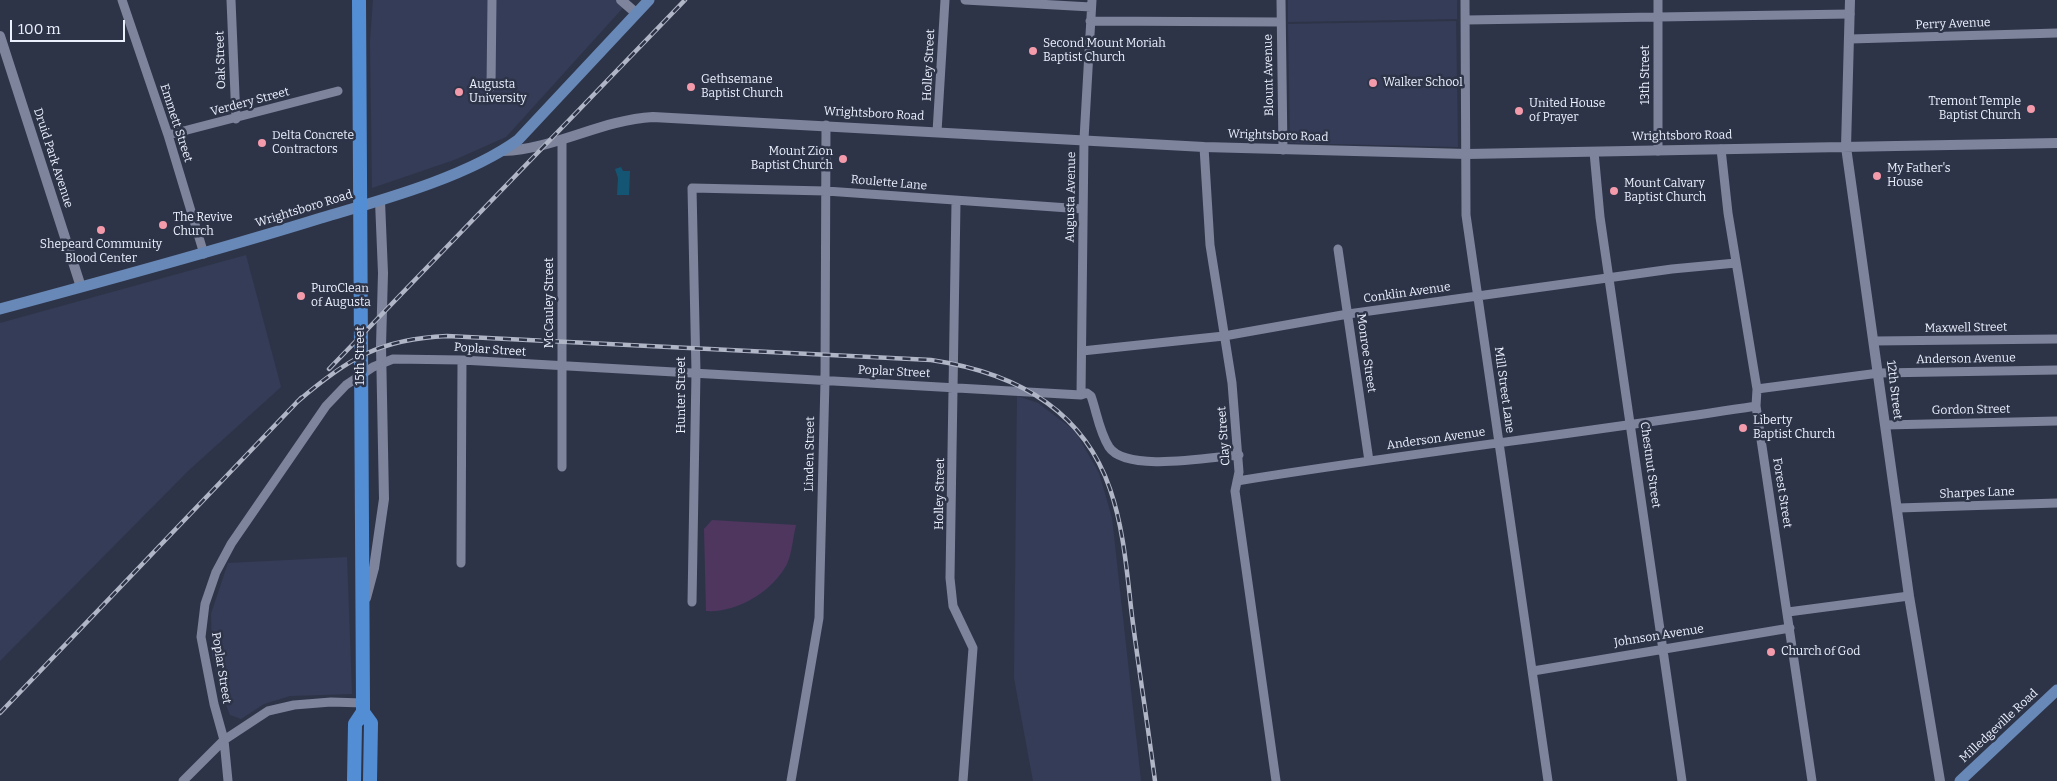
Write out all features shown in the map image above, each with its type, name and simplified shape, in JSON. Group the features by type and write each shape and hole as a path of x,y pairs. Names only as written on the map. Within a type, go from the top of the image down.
{"main road":[{"name":"15th Street","path":"354,781 355,724 363,707 359,0"},
{"path":"500,153 518,140 649,0"},
{"name":"Wrightsboro Road","path":"0,309 204,254 380,201 500,153"},
{"name":"Milledgeville Road","path":"1960,781 2057,690"},
{"name":"15th Street","path":"363,707 371,723 370,781"}],"street":[{"name":"Emmett Street","path":"122,0 168,135 204,254"},
{"name":"Oak Street","path":"231,0 236,119"},
{"path":"491,87 492,0"},
{"path":"621,0 636,13"},
{"name":"Holley Street","path":"937,132 945,0"},
{"path":"965,0 1091,4"},
{"name":"Blount Avenue","path":"1281,0 1283,150"},
{"name":"Mill Street Lane","path":"1465,0 1466,215 1548,781"},
{"name":"13th Street","path":"1658,0 1658,151"},
{"name":"12th Street","path":"1850,0 1846,147 1875,341 1909,596 1940,781"},
{"name":"Augusta Avenue","path":"1081,395 1084,139 1091,4"},
{"path":"1466,20 1850,14"},
{"path":"1090,21 1281,22"},
{"name":"Perry Avenue","path":"1850,39 2057,33"},
{"name":"Druid Park Avenue","path":"0,36 81,287"},
{"name":"Verdery Street","path":"168,135 236,119 338,91"},
{"name":"Wrightsboro Road","path":"500,153 526,150 562,140 609,123 653,117 1204,147 1467,154 2057,144"},
{"name":"Linden Street","path":"791,781 819,618 825,381 826,125"},
{"name":"McCauley Street","path":"562,140 562,467"},
{"name":"Clay Street","path":"1204,147 1210,245 1232,383 1239,455 1235,490 1276,781"},
{"name":"Forest Street","path":"1721,150 1736,263 1757,389 1756,406 1812,781"},
{"name":"Chestnut Street","path":"1594,152 1600,217 1632,426 1682,781"},
{"name":"Roulette Lane","path":"692,188 826,191 956,202 1083,209"},
{"name":"Hunter Street","path":"692,188 696,372 692,602"},
{"path":"362,611 374,568 384,499 383,273 380,201"},
{"name":"Holley Street","path":"956,202 950,578 953,606 973,648 963,781"},
{"name":"Monroe Street","path":"1338,249 1369,461"},
{"name":"Conklin Avenue","path":"1082,351 1224,336 1348,314 1610,278 1736,263"},
{"name":"Maxwell Street","path":"1875,341 2057,339"},
{"name":"Poplar Street","path":"228,781 224,740 214,704 201,637 205,604 216,572 231,544 326,406 346,385 382,363 393,359 462,360 1081,395"},
{"path":"462,360 462,563"},
{"name":"Anderson Avenue","path":"1757,389 1879,373 2057,370"},
{"path":"1081,395 1087,393 1092,396 1100,427 1110,448 1122,456 1151,462 1239,455"},
{"name":"Anderson Avenue","path":"1237,481 1499,442 1632,426 1756,406"},
{"name":"Gordon Street","path":"1885,424 2057,421"},
{"name":"Sharpes Lane","path":"1898,508 2057,504"},
{"path":"1788,612 1909,596"},
{"name":"Johnson Avenue","path":"1532,671 1790,628"},
{"path":"183,781 224,740 268,711 294,705 331,702 363,707"}],"shaded area":[{"name":"Augusta University","path":"373,0 630,0 506,137 454,160 372,188 370,42"},
{"path":"1288,0 1457,0 1457,19 1288,22"},
{"name":"Walker School","path":"1456,21 1458,147 1290,143 1288,24"},
{"path":"621,167 623,171 630,171 629,195 617,195 618,178 615,169"},
{"path":"246,255 281,387 188,471 0,661 0,323"},
{"path":"1017,396 1038,403 1075,431 1099,473 1112,518 1141,781 1033,781 1014,678"},
{"path":"712,520 796,525 787,564 763,592 753,599 730,608 706,611 704,529"},
{"path":"347,557 352,694 290,696 264,704 241,719 230,715 219,687 212,655 211,614 228,563"}],"railway":[{"path":"329,369 685,0"},
{"path":"297,402 332,374 365,354 402,342 447,336 931,360 961,366 1016,384 1040,398 1062,415 1082,436 1098,460 1110,489 1119,520 1124,552 1155,781"},
{"path":"0,713 301,398"}],"place":[{"name":"Second Mount Moriah Baptist Church","path":"1033,51"},
{"name":"Walker School","path":"1373,83"},
{"name":"Gethsemane Baptist Church","path":"691,87"},
{"name":"Augusta University","path":"459,92"},
{"name":"Tremont Temple Baptist Church","path":"2031,109"},
{"name":"United House of Prayer","path":"1519,111"},
{"name":"Delta Concrete Contractors","path":"262,143"},
{"name":"Mount Zion Baptist Church","path":"843,159"},
{"name":"My Father's House","path":"1877,176"},
{"name":"Mount Calvary Baptist Church","path":"1614,191"},
{"name":"The Revive Church","path":"163,225"},
{"name":"Shepeard Community Blood Center","path":"101,230"},
{"name":"PuroClean of Augusta","path":"301,296"},
{"name":"Liberty Baptist Church","path":"1743,428"},
{"name":"Church of God","path":"1771,652"}]}
